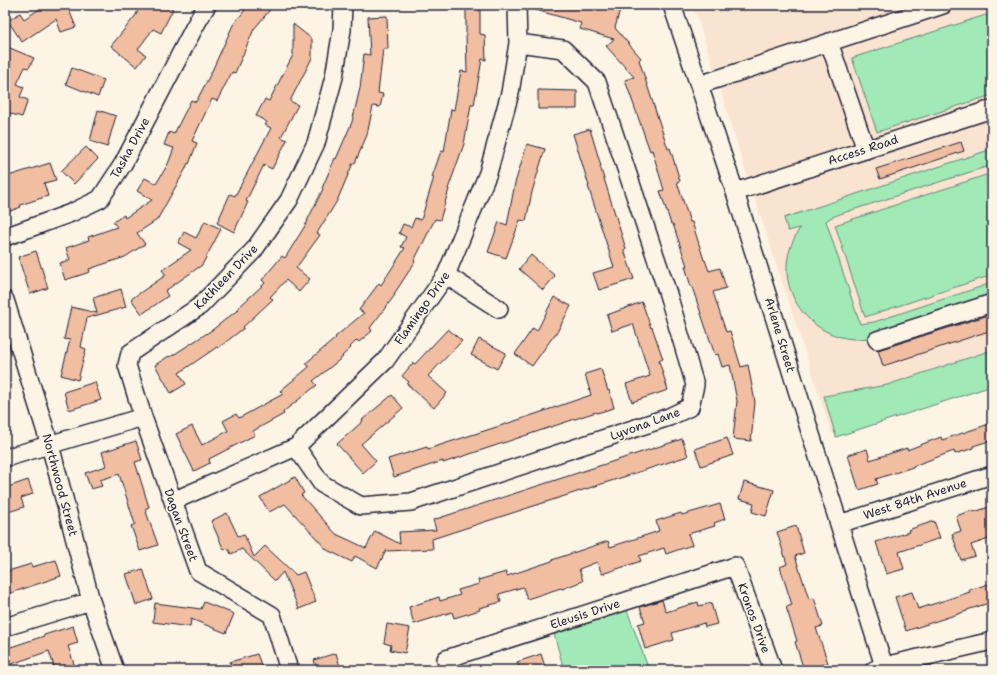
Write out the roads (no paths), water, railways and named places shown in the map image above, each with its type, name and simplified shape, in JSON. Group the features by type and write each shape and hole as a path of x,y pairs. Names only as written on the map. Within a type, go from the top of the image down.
{"street":[{"name":"Tasha Drive","path":"5,237 71,213 100,199 123,164 207,5"},
{"name":"Kathleen Drive","path":"127,365 130,354 200,306 254,250 289,200 316,143 334,77 342,30 343,5"},
{"name":"Flamingo Drive","path":"173,501 296,447 385,361 446,275 488,173 510,93 518,43 517,5"},
{"name":"Arlene Street","path":"672,5 735,192 839,524 879,668"},
{"path":"698,85 943,5"},
{"path":"829,42 866,150"},
{"name":"Lyvona Lane","path":"296,447 322,484 361,506 411,502 662,419 690,407 695,385 667,291 597,82 563,49 518,43"},
{"name":"Access Road","path":"735,192 992,109"},
{"path":"446,275 499,309"},
{"name":"Northwood Street","path":"5,300 50,445 91,601 115,670"},
{"path":"877,340 992,303"},
{"name":"Dagan Street","path":"127,365 143,416 198,571 272,615 289,670"},
{"path":"5,458 143,416"},
{"name":"West 84th Avenue","path":"839,524 992,475"},
{"name":"Eleusis Drive","path":"450,670 446,659 735,566"},
{"name":"Kronos Drive","path":"735,566 773,670"},
{"path":"5,627 91,601"},
{"path":"879,668 992,641"}]}
